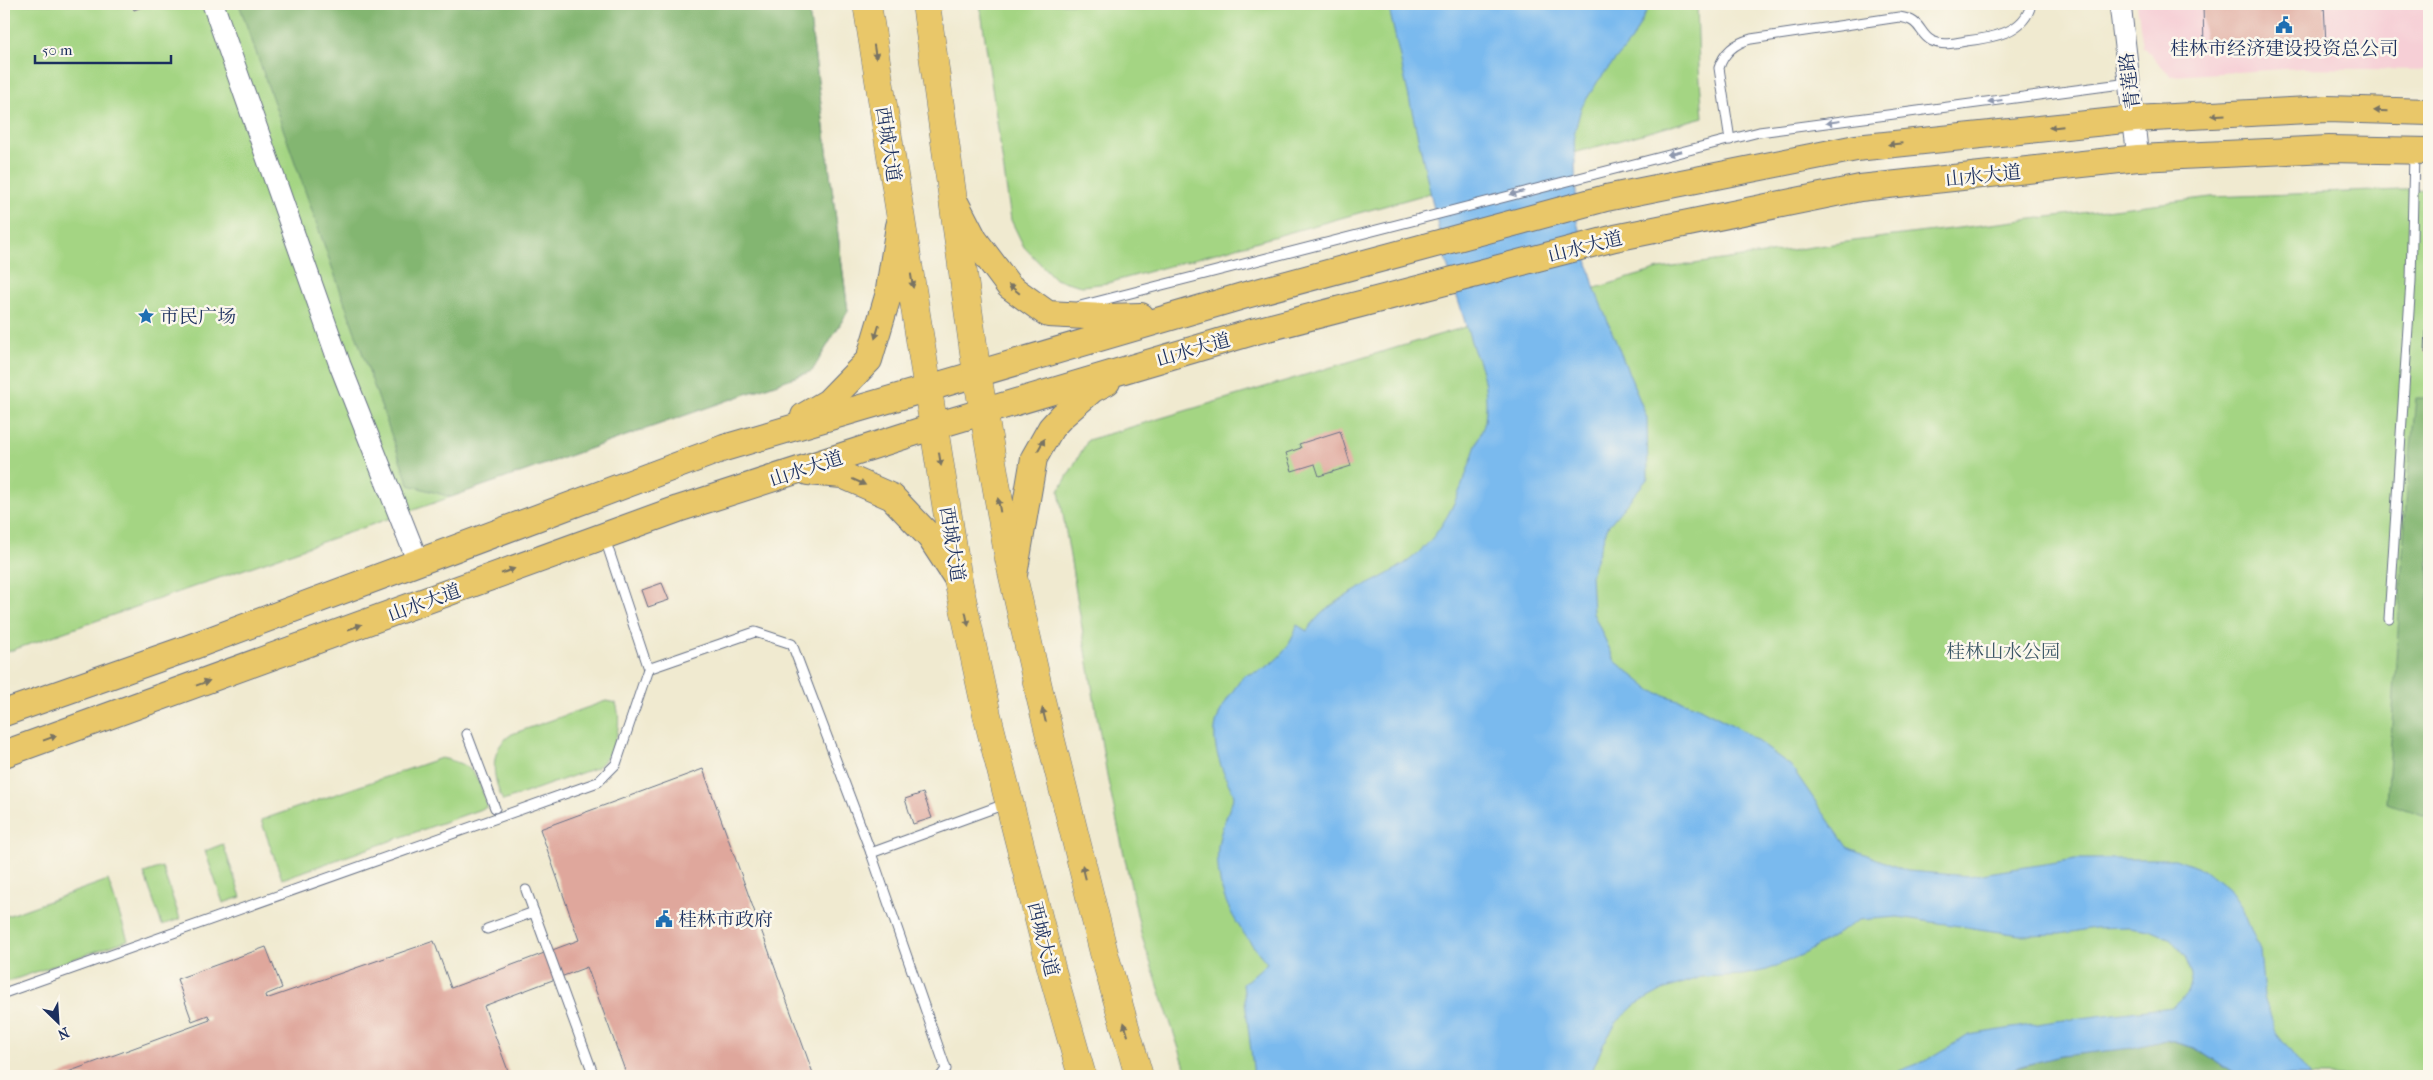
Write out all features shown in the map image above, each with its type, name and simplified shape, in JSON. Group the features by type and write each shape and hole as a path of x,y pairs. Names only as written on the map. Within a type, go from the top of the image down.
{"highway":[{"name":"西城大道","path":"867,4 958,580 987,715 1082,1076"},
{"path":"926,4 977,374 1013,578 1099,934 1139,1076"}],"main road":[{"name":"山水大道","path":"4,713 186,649 724,448 1176,315 1616,196 1856,148 2134,119 2328,109 2429,112"},
{"name":"山水大道","path":"4,754 678,509 934,426 1256,331 1625,236 1860,188 2138,158 2329,148 2422,151"},
{"path":"952,197 974,239 1009,286 1048,314 1104,317 1176,315"},
{"path":"780,431 828,402 869,360 888,296 901,216"},
{"path":"1013,578 1034,458 1051,428 1093,389 1147,363"},
{"path":"795,472 842,474 892,497 930,537 958,580"}],"street":[{"path":"213,4 340,365 418,562"},
{"name":"青莲路","path":"2120,4 2138,158"}],"lane":[{"path":"1730,140 1719,68 1723,57 1736,44 1751,39 1899,17 1909,19 1918,24 1933,41 1942,44 2003,34 2023,20 2031,4"},
{"path":"1048,314 1759,132 2130,83"},
{"path":"2389,619 2411,281 2422,151"},
{"path":"4,993 598,782 616,764 648,669 604,536"},
{"path":"648,669 755,632 792,644 871,853 946,1069 941,1076"},
{"path":"467,734 495,808"},
{"path":"871,853 1009,802"},
{"path":"526,890 594,1076"},
{"path":"487,929 534,912"}],"shaded area":[{"name":"桂林市经济建设投资总公司","path":"2137,4 2429,4 2429,70 2302,68 2171,76 2143,47"}],"green space":[{"path":"4,4 808,4 848,311 812,371 4,653"},
{"path":"239,4 808,4 848,311 812,371 451,497 409,485"},
{"path":"980,4 1697,4 1703,117 1108,283 1082,286 1055,279 1024,247 1011,220"},
{"name":"桂林山水公园","path":"2429,189 2429,1076 1188,1076 1142,937 1108,781 1059,491 1088,440 1659,269 1861,240 2211,197"},
{"path":"2416,398 2429,398 2429,815 2425,816 2387,803 2407,489"},
{"path":"606,701 616,703 619,720 618,729 609,754 598,767 503,801 496,783 494,764 499,747 504,740 512,734"},
{"path":"441,758 461,764 473,773 481,787 487,807 282,879 261,820"},
{"path":"223,844 241,897 223,903 205,851"},
{"path":"162,867 180,919 162,925 144,873"},
{"path":"108,880 128,940 4,983 4,917"},
{"path":"2166,1040 2195,1048 2237,1076 1995,1076 2028,1064 2062,1056"}],"water":[{"path":"1388,4 1650,4 1632,40 1598,81 1581,108 1574,135 1577,222 1595,290 1647,418 1648,478 1608,526 1591,574 1593,613 1615,661 1652,691 1696,706 1742,730 1791,766 1847,847 1907,871 1969,876 2076,859 2175,859 2207,871 2229,889 2241,906 2260,951 2264,996 2276,1033 2310,1076 2237,1076 2195,1048 2166,1040 2132,1048 2061,1056 2021,1066 1995,1076 1886,1076 1925,1061 1969,1035 2056,1021 2172,1007 2187,994 2192,975 2185,957 2171,939 2150,930 2128,927 2094,928 2060,934 2020,935 1898,917 1859,920 1806,953 1767,970 1743,975 1701,977 1663,990 1635,1005 1617,1022 1603,1045 1590,1076 1254,1076 1243,984 1267,963 1237,923 1224,896 1220,880 1218,846 1234,795 1217,755 1216,722 1226,700 1244,675 1263,669 1278,658 1290,643 1297,625 1307,631 1330,606 1403,565 1429,543 1455,502 1485,421 1486,394 1483,376 1445,258"}],"building":[{"path":"132,4 150,4 134,10"},
{"path":"2203,4 2324,4 2326,44 2204,49"},
{"path":"2426,327 2429,327 2429,354 2425,353"},
{"path":"1340,431 1351,466 1319,476 1315,464 1292,471 1286,453 1301,448 1299,444"},
{"path":"662,583 669,600 648,607 642,590"},
{"name":"桂林市政府","path":"703,769 814,1076 627,1076 587,967 484,1006 510,1076 57,1076 210,1020 208,1015 192,1021 177,979 266,947 282,988 265,995 266,999 434,941 451,988 579,940 540,829"},
{"path":"923,793 932,818 913,824 905,799"}],"place":[{"name":"桂林市经济建设投资总公司","path":"2284,25"},
{"name":"市民广场","path":"146,316"},
{"name":"桂林市政府","path":"664,919"}]}
